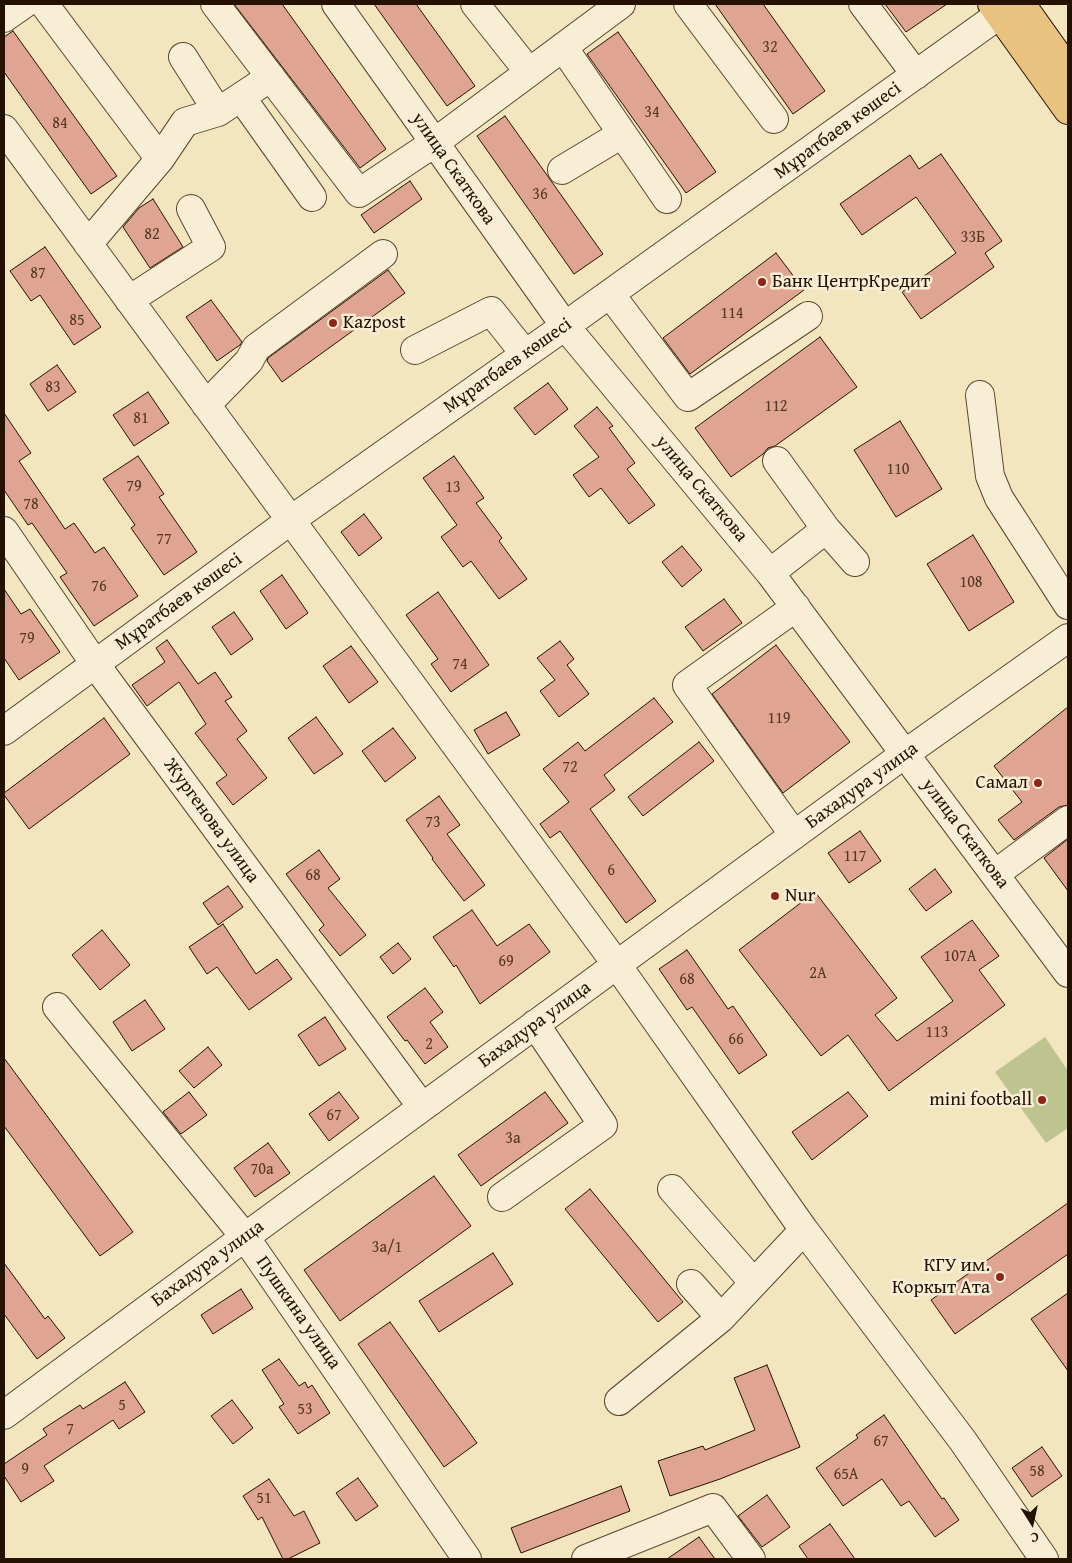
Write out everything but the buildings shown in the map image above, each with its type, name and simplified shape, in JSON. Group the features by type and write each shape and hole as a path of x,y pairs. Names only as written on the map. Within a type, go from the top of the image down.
{"main road":[{"path":"1007,7 1068,70"},
{"path":"1007,7 1068,110"}],"street":[{"path":"4,18 24,4"},
{"path":"44,4 160,159"},
{"path":"215,4 358,193 434,143 622,4"},
{"name":"улица Скаткова","path":"336,4 565,326 796,606 1068,973"},
{"path":"475,4 529,72"},
{"path":"688,4 774,119"},
{"path":"863,4 916,75"},
{"name":"Мұратбаев көшесі","path":"4,731 290,520 610,294 916,75 1007,7"},
{"path":"563,47 667,199"},
{"path":"183,57 218,112"},
{"path":"88,244 160,159 185,122 218,112 270,77"},
{"path":"241,96 312,197"},
{"path":"4,129 617,965 804,1230 963,1441 1044,1559"},
{"path":"562,170 622,134"},
{"path":"129,300 211,248 192,209"},
{"path":"206,405 250,361 256,348 383,254"},
{"path":"610,294 688,397 808,316"},
{"path":"415,350 492,311 526,354"},
{"path":"980,395 990,476 999,498 1068,605"},
{"path":"777,462 826,529 855,562"},
{"path":"770,573 826,529"},
{"name":"Жургенова улица","path":"4,531 95,664 422,1107"},
{"path":"794,835 688,685 796,606"},
{"name":"Бахадура улица","path":"4,1415 906,753 1068,638"},
{"path":"995,874 1068,820"},
{"name":"Пушкина улица","path":"57,1007 245,1237 468,1559"},
{"path":"502,1197 603,1125 535,1024"},
{"path":"672,1188 754,1283"},
{"path":"618,1401 721,1318 804,1230"},
{"path":"691,1284 721,1318"},
{"path":"586,1559 714,1508 751,1559"}],"green space":[{"name":"mini football","path":"1045,1037 1068,1071 1068,1128 1046,1143 995,1072"}],"place":[{"name":"Банк ЦентрКредит","path":"762,282"},
{"name":"Kazpost","path":"333,323"},
{"name":"Самал","path":"1038,783"},
{"name":"Nur","path":"775,896"},
{"name":"mini football","path":"1042,1100"},
{"name":"КГУ им. Коркыт Ата","path":"1000,1277"}]}
